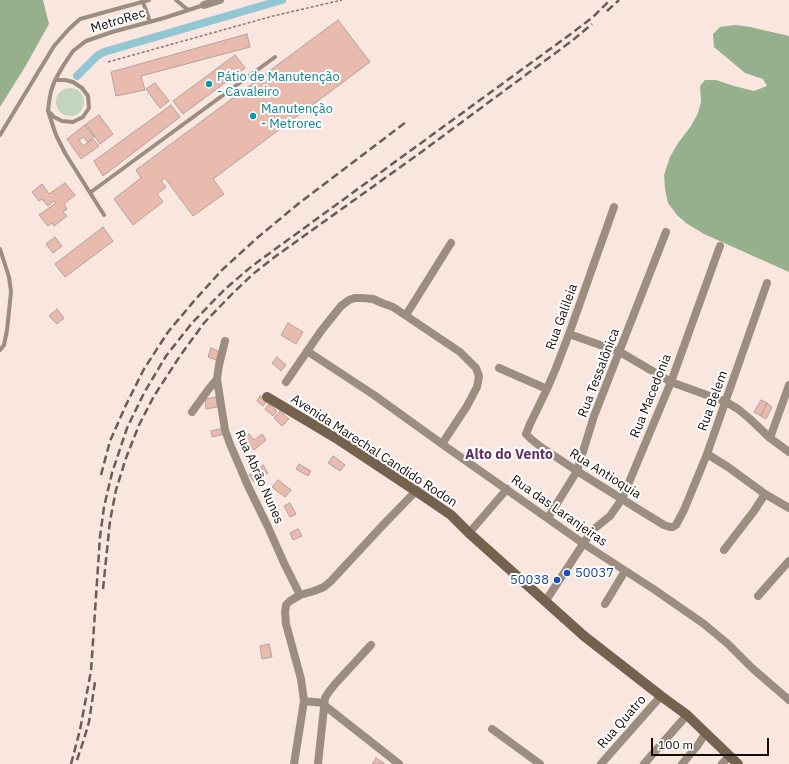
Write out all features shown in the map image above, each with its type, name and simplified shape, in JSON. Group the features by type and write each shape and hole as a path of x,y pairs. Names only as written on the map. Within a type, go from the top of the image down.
{"street":[{"path":"204,5 220,0"},
{"name":"Rua Galileia","path":"526,434 547,389 569,334 614,207"},
{"name":"Rua Tessalônica","path":"548,518 577,471 594,416 666,232"},
{"path":"406,315 451,243"},
{"name":"Rua Macedonia","path":"545,602 594,529 610,516 622,499 671,382 720,246"},
{"name":"Rua Belem","path":"676,525 684,510 707,454 767,283"},
{"path":"286,382 321,331 341,306 349,300 355,298 373,299 382,302 406,315 460,352 476,368 479,376 477,387 467,406 442,444"},
{"path":"569,334 620,352 671,382 726,402 738,409 770,438 789,452"},
{"name":"Rua Abrão Nunes","path":"225,341 217,379 224,422 230,444 248,486 300,595"},
{"name":"Rua das Laranjeiras","path":"307,351 393,408 584,544 683,609 719,636 752,668 789,700"},
{"path":"500,368 547,389"},
{"path":"192,412 217,379"},
{"path":"770,438 789,385"},
{"name":"Avenida Marechal Candido Rodon","path":"267,397 339,440 451,515 469,533 584,636 661,696 687,714 705,732 726,760 738,764"},
{"name":"Rua Antioquia","path":"526,434 541,447 622,499 670,527 676,525"},
{"path":"707,454 789,508"},
{"path":"469,533 507,489"},
{"path":"294,764 304,701 301,679 286,624 286,605 300,595 324,587 332,581 416,491"},
{"path":"724,550 766,494"},
{"path":"758,596 789,561"},
{"path":"604,604 625,571"},
{"path":"318,764 324,704 328,693 371,645"},
{"name":"Rua Quatro","path":"601,764 661,696"},
{"path":"304,701 324,704 400,764"},
{"path":"644,764 687,714"},
{"path":"492,729 540,764"},
{"path":"682,764 702,740 705,732"}],"lane":[{"path":"0,135 54,46 80,18 149,0"},
{"path":"176,0 188,10"},
{"path":"143,2 150,22"},
{"name":"MetroRec","path":"104,215 91,192 65,153 56,135 48,111 51,91 55,80 73,51 86,41 204,5"},
{"path":"91,192 276,57"},
{"path":"48,111 54,117 62,121 72,122 82,117 89,108 88,96 82,88 73,82 55,80"},
{"path":"0,249 9,276 11,292 7,330 4,345 0,350"}],"path":[{"path":"108,62 273,16 342,0"}],"green space":[{"path":"0,0 43,0 49,24 0,107"},
{"path":"735,25 789,36 789,272 704,234 686,223 677,215 668,203 664,175 670,157 698,113 701,102 700,86 705,80 716,80 754,91 767,86 763,79 745,73 714,47 713,34 720,27"},
{"path":"70,88 80,92 84,102 80,112 70,116 60,112 56,102 60,92"}],"building":[{"name":"Manutenção - Metrorec","path":"338,20 370,62 213,179 224,194 193,216 165,178 161,181 166,187 157,194 163,202 133,225 114,199 141,178 136,170"},
{"path":"247,34 250,47 141,76 145,90 116,96 111,72"},
{"name":"Pátio de Manutenção - Cavaleiro","path":"235,55 245,68 183,114 173,101"},
{"path":"155,83 169,101 160,108 146,89"},
{"path":"171,105 180,117 103,176 94,161"},
{"path":"99,115 113,134 100,144 86,124"},
{"path":"85,125 94,137 87,142 84,137 79,140 83,146 93,139 99,146 81,159 67,139"},
{"path":"65,183 75,195 64,204 67,209 63,212 67,216 54,226 52,223 48,226 39,215 56,203 54,201 48,206 42,199 39,201 32,192 42,184 49,194"},
{"path":"103,227 113,241 65,277 55,264"},
{"path":"55,237 62,246 53,253 46,244"},
{"path":"57,309 64,318 57,324 49,316"},
{"path":"288,323 303,332 296,344 281,335"},
{"path":"211,348 220,352 216,360 208,357"},
{"path":"277,357 286,365 281,371 272,363"},
{"path":"260,396 267,401 263,406 257,401"},
{"path":"216,397 217,407 206,409 205,399"},
{"path":"761,400 767,403 761,416 754,412"},
{"path":"767,403 772,407 766,419 761,416"},
{"path":"269,404 277,411 273,416 265,409"},
{"path":"280,411 289,419 282,426 274,418"},
{"path":"224,428 225,434 212,437 211,431"},
{"path":"249,434 254,440 262,434 266,440 254,450 244,438"},
{"path":"333,456 345,465 340,471 328,463"},
{"path":"299,464 311,471 308,476 296,469"},
{"path":"263,465 268,473 254,482 249,475"},
{"path":"278,480 291,490 285,497 272,487"},
{"path":"290,503 296,514 290,517 284,506"},
{"path":"298,529 302,536 293,540 290,533"},
{"path":"269,644 272,657 262,659 260,646"},
{"path":"376,758 385,764 372,764"}],"waterway":[{"path":"77,76 97,56 104,52 282,0"}],"railway":[{"path":"71,764 80,730 91,671 100,537 104,507 112,473 127,428 144,393 166,356 192,323 224,290 252,266 568,36 593,17 610,0"},
{"path":"607,11 619,0"},
{"path":"103,589 110,521 116,490 126,458 139,425 154,396 204,323 253,274 276,256 420,153 573,40 592,24"},
{"path":"101,475 110,441 144,369 168,332 194,301 222,270 257,238 298,204 406,122"},
{"path":"77,760 89,722 95,682"}],"place":[{"name":"Pátio de Manutenção - Cavaleiro","path":"209,84"},
{"name":"Manutenção - Metrorec","path":"253,116"},
{"name":"50037","path":"567,573"},
{"name":"50038","path":"557,580"}],"district":[{"name":"Alto do Vento","path":"509,455"}]}
